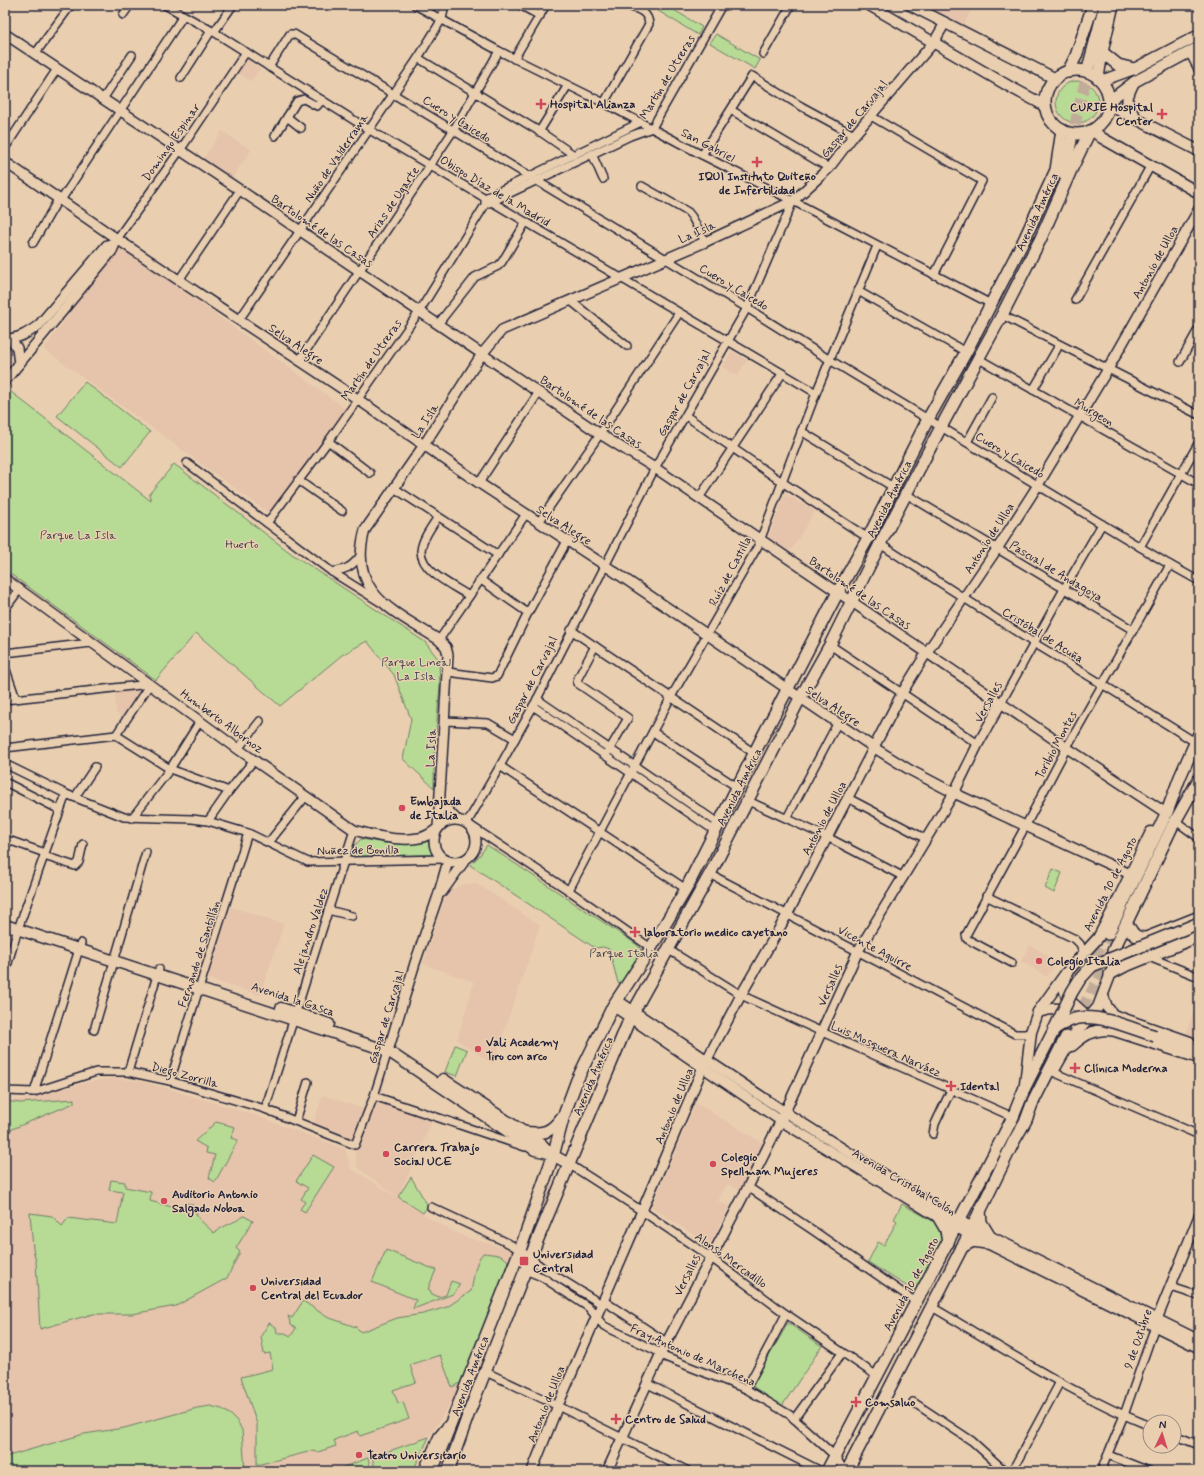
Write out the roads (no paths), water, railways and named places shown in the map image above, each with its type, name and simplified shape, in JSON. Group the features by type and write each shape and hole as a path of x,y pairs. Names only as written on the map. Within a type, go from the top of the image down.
{"main road":[{"path":"869,5 1040,103 1046,108"},
{"path":"910,5 1056,78"},
{"path":"1068,72 1076,56 1093,5"},
{"path":"1089,65 1104,5"},
{"path":"1100,80 1102,52 1113,5"},
{"path":"1100,80 1134,69 1199,35"},
{"path":"1109,103 1134,82 1199,47"},
{"path":"1102,52 1118,65 1134,69"},
{"path":"1079,71 1089,73 1100,80 1107,90 1109,103 1106,115 1103,121 1091,131 1076,133 1062,130 1054,124 1049,117 1046,108 1047,92 1056,78 1068,72 1079,71"},
{"path":"1134,82 1128,94 1128,107 1138,119"},
{"path":"1109,103 1199,151"},
{"name":"Avenida América","path":"432,1471 520,1250 577,1080 615,1003 651,948 686,889 787,689 868,538 928,419 966,352 1024,240 1056,170 1062,130"},
{"path":"1091,131 1199,193"},
{"name":"Avenida América","path":"448,1471 470,1410 525,1270 632,1015 710,874 746,800 830,645 906,494 1002,315 1041,238 1071,170 1091,131"},
{"path":"1024,240 1067,157 1071,141"},
{"path":"1041,238 1068,162 1067,157"},
{"name":"Avenida 10 de Agosto","path":"1108,934 1167,812 1197,738"},
{"name":"Avenida 10 de Agosto","path":"1015,1112 1025,1087 1031,1032 1038,1012 1066,973 1101,933 1180,777"},
{"path":"1063,1056 1070,1036 1089,1019 1098,1007 1129,927 1178,820 1199,779"},
{"path":"1113,951 1172,827 1178,820"},
{"path":"1129,927 1132,934 1138,938 1146,938 1199,917"},
{"name":"Avenida la Gasca","path":"5,919 20,926 114,958 389,1048 540,1143 551,1155"},
{"path":"1025,1087 1072,992 1080,979 1092,966 1199,924"},
{"name":"Avenida la Gasca","path":"5,925 20,926"},
{"path":"1124,961 1199,929"},
{"path":"1110,974 1151,954 1199,936"},
{"path":"1066,973 1064,988 1067,998 1089,1019 1116,1031 1199,1058"},
{"path":"1103,996 1106,1007 1113,1015 1199,1045"},
{"path":"1078,1010 1088,1011 1098,1007"},
{"path":"1026,1120 1032,1104 1075,1025 1073,1018 1066,1011 1059,1008 1038,1012"},
{"path":"1054,1030 1065,1022 1079,1018 1099,1018 1199,1051"},
{"path":"1116,1031 1114,1024 1128,1021"},
{"path":"845,1471 932,1307 1014,1141 1053,1072 1063,1056 1080,1038 1101,1029 1116,1031"},
{"name":"Avenida 10 de Agosto","path":"827,1471 836,1457 877,1376 948,1244 1015,1112 1053,1043"},
{"name":"Avenida la Gasca","path":"389,1048 536,1150 551,1155 569,1164"},
{"path":"523,1132 537,1134 549,1130 557,1124 564,1115"},
{"path":"962,1247 973,1241 988,1240 981,1222 980,1211"},
{"path":"939,1218 946,1230 948,1244"},
{"path":"442,1471 470,1410"},
{"path":"424,1471 439,1436 452,1423"}],"street":[{"path":"35,54 71,5"},
{"path":"123,15 130,5"},
{"name":"Obispo Díaz de la Madrid","path":"165,5 246,52 488,202 526,222 816,393"},
{"path":"181,78 233,5"},
{"name":"San Gabriel","path":"415,5 514,59 641,122 991,304"},
{"name":"Nuño de Valderrama","path":"239,320 368,129 418,58 442,19 445,5"},
{"path":"520,5 540,16"},
{"path":"514,59 546,5"},
{"name":"Martin de Utreras","path":"488,202 537,181 630,136 652,128 722,5"},
{"path":"763,54 791,5"},
{"path":"604,103 649,24 645,12 631,7"},
{"path":"33,243 60,199 183,16"},
{"name":"Gaspar de Carvajal","path":"438,896 465,860 470,856 476,844 475,832 469,824 533,706 655,468 747,308 793,201 829,168 854,135 934,42 946,23"},
{"name":"Bartolomé de las Casas","path":"5,34 240,190 600,434 655,468 1067,747 1163,810"},
{"name":"Cuero y Caicedo","path":"269,67 290,34 294,34 747,308 830,360 1199,581"},
{"name":"Arias de Ugarte","path":"299,361 453,131 499,51"},
{"name":"Domingo Espinar","path":"5,380 112,251 116,242 246,52"},
{"path":"1189,52 1199,71"},
{"path":"103,99 132,55"},
{"path":"418,58 574,155"},
{"path":"5,148 57,69"},
{"path":"702,155 752,76 799,105 854,135"},
{"path":"539,132 568,85"},
{"path":"275,136 297,101 304,99 317,106 322,100"},
{"path":"731,110 829,168"},
{"path":"871,116 982,181 934,275"},
{"path":"287,117 301,128"},
{"name":"Martin de Utreras","path":"267,523 328,441 419,312 488,202 530,177 641,122"},
{"path":"592,154 603,179"},
{"name":"Selva Alegre","path":"5,162 60,199 116,242 179,280 358,399 479,483 606,566 873,748 910,770 954,792 1130,874"},
{"path":"1075,300 1151,165"},
{"path":"642,186 688,212 705,242"},
{"path":"179,280 240,190"},
{"name":"La Isla","path":"438,828 448,655 446,647 440,640 387,607 371,591 364,576 360,556 365,530 424,445 482,354 504,328 705,242 793,201"},
{"name":"Antonio de Ulloa","path":"532,1471 596,1316 705,1064 741,995 787,915 902,693 927,652 1038,485 1108,369 1199,209"},
{"path":"438,324 475,277 498,266 502,262 526,222"},
{"name":"Domingo Espinar","path":"8,339 28,333 39,325 107,245 116,242"},
{"name":"Ruíz de Castilla","path":"568,890 671,697 758,546 801,430 877,246"},
{"path":"858,292 966,352"},
{"path":"571,300 627,346"},
{"path":"539,522 600,434 679,313"},
{"path":"1002,315 1199,415"},
{"path":"1180,362 1199,328"},
{"path":"8,339 17,348 19,364"},
{"path":"1033,390 1057,349"},
{"name":"Murgeon","path":"979,359 1199,484"},
{"path":"699,498 782,374"},
{"path":"479,483 539,392"},
{"path":"967,442 992,397"},
{"path":"686,416 782,482 868,538"},
{"path":"801,430 893,487"},
{"path":"328,441 370,473"},
{"path":"1140,547 1199,442"},
{"path":"186,463 332,572 387,607"},
{"path":"298,480 342,511"},
{"path":"394,488 498,555"},
{"name":"Pascual de Andagoya","path":"906,494 1133,630"},
{"path":"440,640 526,514"},
{"path":"438,517 425,538 421,551 425,564 434,574 470,596"},
{"name":"Versalles","path":"607,1471 666,1342 748,1187 783,1116 858,952 954,792 978,744 1102,524"},
{"path":"448,672 496,677 528,613 567,541"},
{"name":"Cristóbal de Acuña","path":"880,544 1034,644 1197,738"},
{"path":"332,572 344,570 353,565 360,556"},
{"name":"Toribio Montes","path":"1012,963 965,938 986,896 1026,825 1067,747 1170,565"},
{"name":"Humberto Albornoz","path":"5,579 91,643 354,830 376,836 420,838 438,828"},
{"path":"481,580 528,613"},
{"path":"5,609 19,590"},
{"path":"571,630 754,753"},
{"path":"5,653 91,643"},
{"path":"830,645 978,744"},
{"path":"595,646 578,678 577,683 628,718 607,752"},
{"path":"5,667 16,699"},
{"path":"5,700 150,684"},
{"path":"116,736 150,684"},
{"path":"536,699 607,752 716,827"},
{"path":"533,706 607,752"},
{"path":"132,818 170,769 200,721"},
{"path":"238,748 260,721"},
{"path":"445,721 488,723 515,739"},
{"path":"787,818 837,724"},
{"path":"653,732 737,787"},
{"path":"5,748 116,736 170,769 229,791"},
{"path":"208,821 229,791 254,760"},
{"name":"Nuñez de Bonilla","path":"5,764 66,794 124,817 192,819 208,821 248,833 308,862 446,860"},
{"path":"500,766 686,889"},
{"path":"75,797 95,767"},
{"path":"5,782 60,810"},
{"path":"5,973 66,794"},
{"path":"268,842 306,796"},
{"path":"848,798 926,839"},
{"path":"746,800 827,837 904,877"},
{"path":"440,802 457,820"},
{"path":"465,860 460,862 446,860 435,848 435,834 438,828 450,820 457,820 469,824 651,948"},
{"path":"1178,820 1199,838"},
{"name":"Alejandro Valdez","path":"265,1109 354,830"},
{"name":"Fernando de Santillán","path":"170,1081 248,833"},
{"path":"11,842 75,866 78,862 84,844"},
{"path":"94,1030 146,852"},
{"name":"Gaspar de Carvajal","path":"355,1145 374,1096 415,963 438,896 446,860"},
{"name":"Vicente Aguirre","path":"710,874 1015,1034 1025,1034 1031,1032"},
{"path":"986,896 1075,939 1080,944 1084,954"},
{"path":"328,910 352,916"},
{"path":"34,1092 80,946"},
{"name":"Luis Mosquera Narváez","path":"669,950 741,995 951,1090 1015,1112"},
{"path":"1151,954 1154,959 1199,977"},
{"path":"128,1072 158,972"},
{"name":"Avenida Cristóbal Colón","path":"615,1003 783,1116 939,1218 957,1224"},
{"name":"Diego Zorrilla","path":"5,1091 34,1092 96,1072 128,1072 170,1081 265,1109 355,1145"},
{"path":"1053,1072 1199,1136"},
{"path":"296,1121 308,1082"},
{"path":"933,1134 935,1124 951,1090"},
{"path":"374,1096 536,1150"},
{"name":"Avenida Cristóbal Colón","path":"783,1116 957,1224 1156,1322 1199,1340"},
{"name":"Alonso Mercadillo","path":"569,1164 710,1257 786,1314 877,1376"},
{"path":"748,1187 843,1254 916,1302"},
{"name":"Fray Antonio de Marchena","path":"431,1207 520,1250 543,1268 598,1302 607,1303 666,1342"},
{"name":"9 de Octubre","path":"1101,1471 1124,1415 1156,1322 1199,1216"},
{"name":"Fray Antonio de Marchena","path":"525,1270 542,1277 588,1307 604,1326 661,1353 665,1357 746,1390 794,1419 836,1457 845,1471"},
{"path":"1171,1287 1199,1296"},
{"path":"932,1307 1060,1382 1142,1423"},
{"path":"746,1390 786,1314"},
{"name":"Avenida Cristóbal Colón","path":"1156,1322 1199,1348"},
{"path":"794,1419 842,1353"},
{"path":"486,1372 688,1471"},
{"path":"1012,1471 1060,1382"},
{"path":"648,1384 821,1471"},
{"path":"913,1402 972,1441 1005,1471"},
{"path":"1182,1438 1199,1445"},
{"path":"1108,1455 1150,1471"}],"tunnel":[{"path":"1071,141 1089,65"},
{"path":"1087,971 1108,934"},
{"path":"1066,1037 1110,956"}],"place":[{"name":"Hospital Alianza","path":"541,104"},
{"name":"CURIE Hospital Center","path":"1162,114"},
{"name":"IQUI Instituto Quiteño de Infertilidad","path":"757,162"},
{"name":"Embajada de Italia","path":"402,808"},
{"name":"laboratorio medico cayetano","path":"635,932"},
{"name":"Colegio Italia","path":"1039,961"},
{"name":"Vali Academy Tiro con arco","path":"478,1049"},
{"name":"Clínica Moderna","path":"1075,1068"},
{"name":"Idental","path":"951,1086"},
{"name":"Carrera Trabajo Social UCE","path":"386,1154"},
{"name":"Colegio Spellman Mujeres","path":"713,1164"},
{"name":"Auditorio Antonio Salgado Noboa","path":"164,1201"},
{"name":"Universidad Central","path":"524,1261"},
{"name":"Universidad Central del Ecuador","path":"253,1288"},
{"name":"Comsaluo","path":"856,1402"},
{"name":"Centro de Salud","path":"616,1419"},
{"name":"Teatro Universitario","path":"359,1455"}],"park label":[{"name":"Parque La Isla","path":"78,535"},
{"name":"Huerto","path":"242,544"},
{"name":"Parque Lineal La Isla","path":"416,669"},
{"name":"Parque Italia","path":"624,953"}]}
